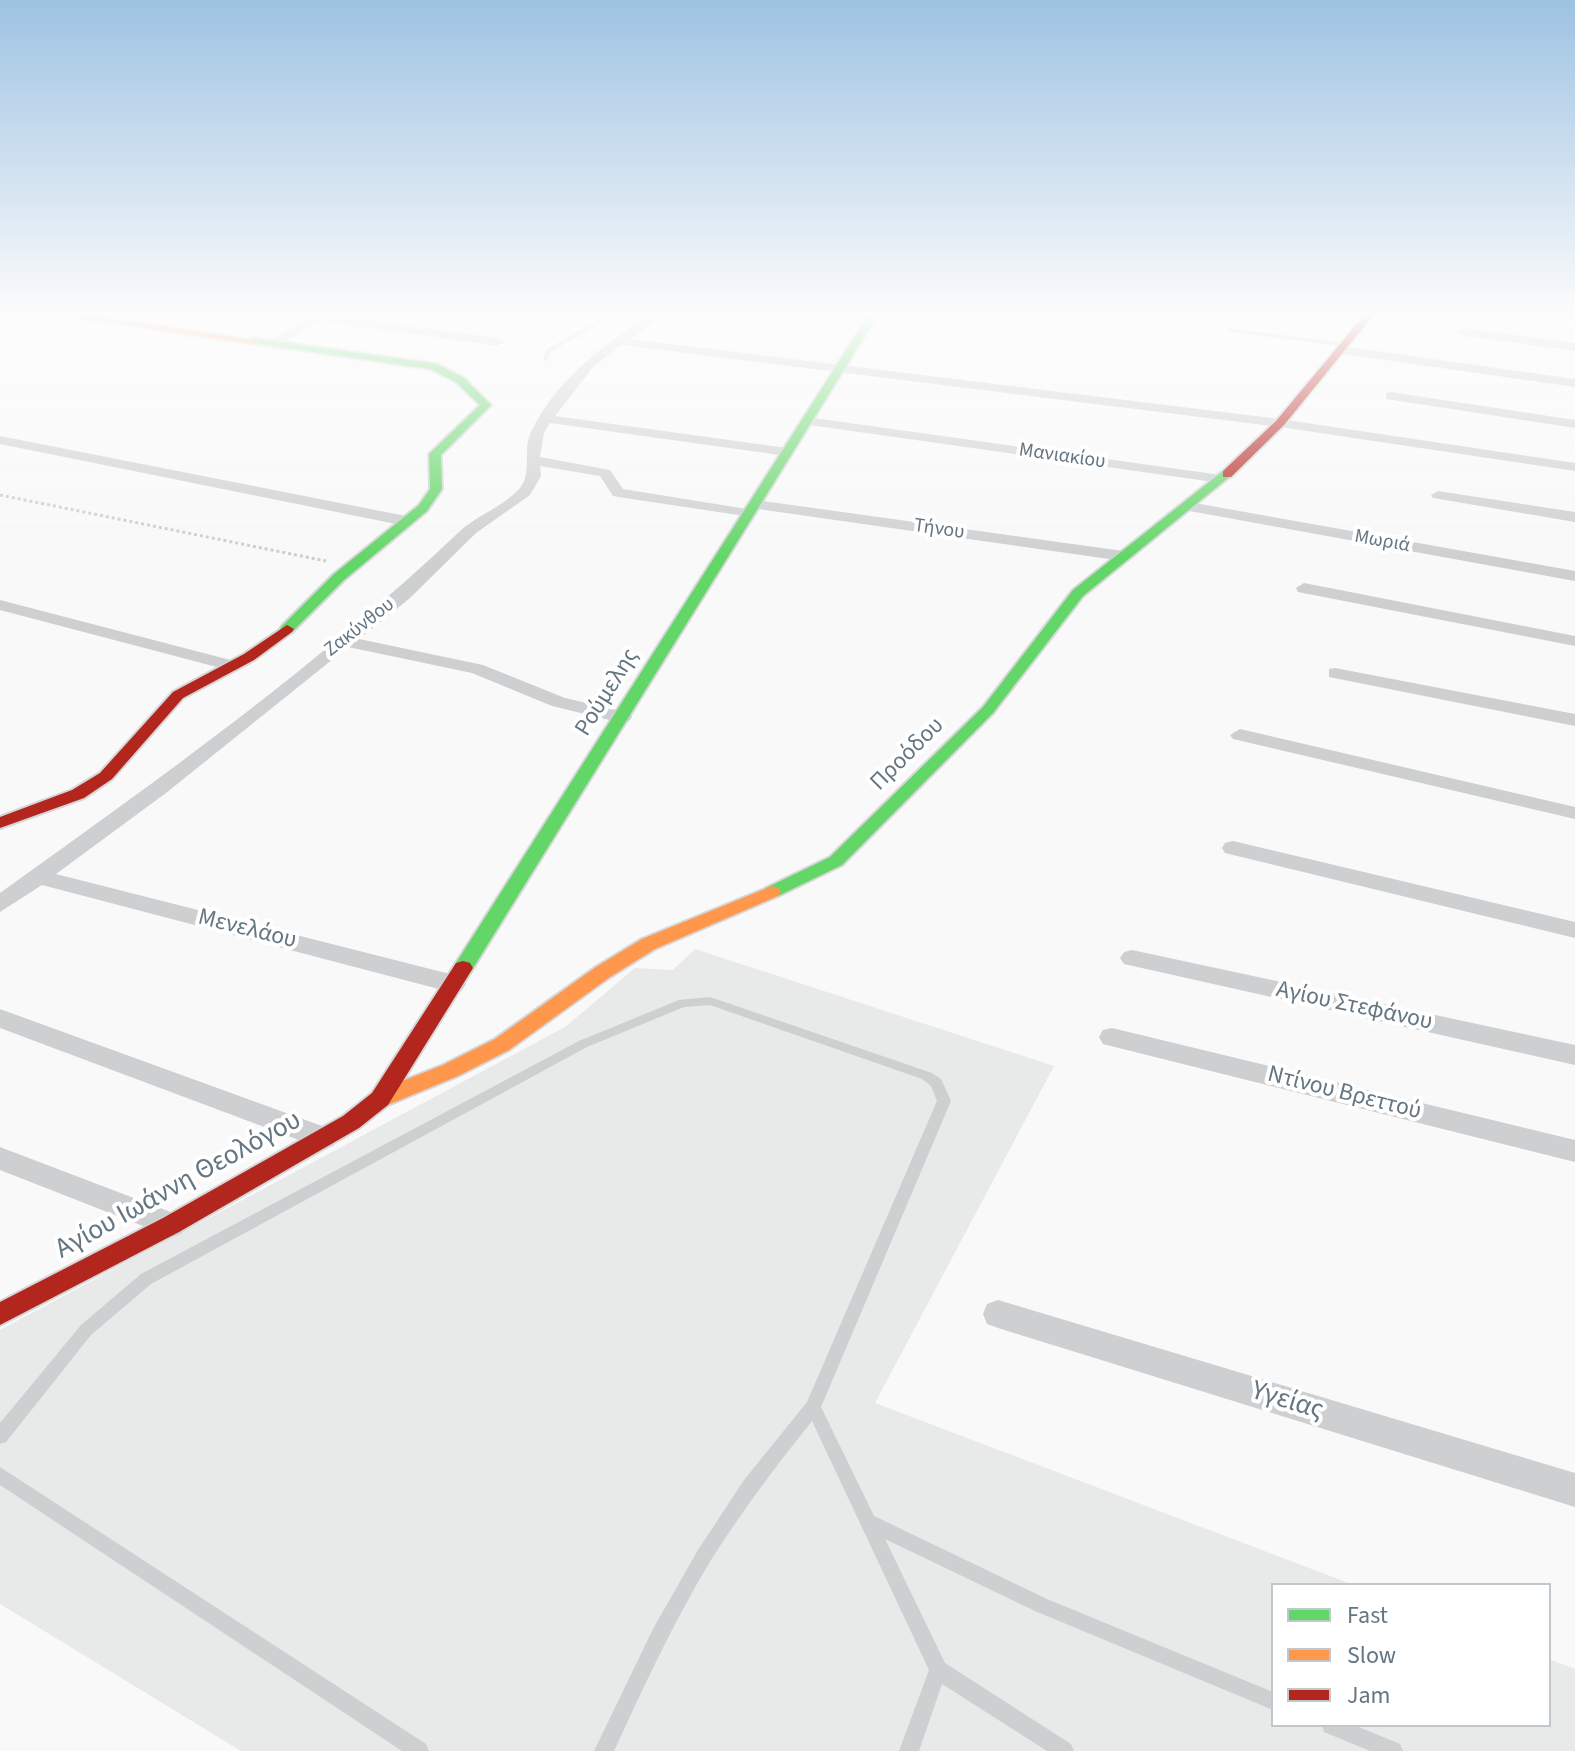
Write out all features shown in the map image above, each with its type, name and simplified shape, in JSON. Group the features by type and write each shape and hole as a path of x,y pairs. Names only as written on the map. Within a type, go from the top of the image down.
{"street":[{"path":"0,823 78,794 99,781 129,753 178,695 279,636 352,566 434,495 432,462 438,449 481,414 486,405 475,395"},
{"name":"Ζακύνθου","path":"0,904 159,789 404,594 471,530 525,492 534,476 532,460 544,418 563,395"},
{"name":"Ρούμελης","path":"380,1099 824,395"},
{"path":"1058,395 1280,423 1575,467"},
{"name":"Προόδου","path":"380,1099 420,1084 515,1037 630,954 671,933 736,910 836,861 988,710 1078,593 1221,479 1280,423 1303,395"},
{"path":"1391,396 1575,424"},
{"path":"544,418 787,452"},
{"name":"Μανιακίου","path":"807,421 1221,479"},
{"path":"0,440 406,521"},
{"name":"Τήνου","path":"532,460 605,473 618,493 1123,556"},
{"path":"1438,495 1575,517"},
{"name":"Μωριά","path":"1189,507 1575,576"},
{"path":"1304,588 1575,641"},
{"path":"0,605 232,666"},
{"path":"345,641 477,669 559,702 622,717"},
{"path":"1335,673 1575,720"},
{"path":"1240,735 1575,813"},
{"path":"1233,848 1575,930"},
{"name":"Μενελάου","path":"40,877 454,984"},
{"name":"Αγίου Στεφάνου","path":"1132,958 1575,1055"},
{"path":"0,1018 323,1138"},
{"name":"Ντίνου Βρεττού","path":"1112,1037 1575,1151"},
{"name":"Αγίου Ιωάννη Θεολόγου","path":"0,1314 171,1225 351,1122 380,1099"},
{"path":"0,1158 171,1225"},
{"name":"Υγείας","path":"998,1314 1575,1490"}],"lane":[{"path":"0,1436 86,1330 146,1279 583,1044 683,1003 710,1001 916,1070 936,1083 944,1101 813,1407 750,1486 704,1556 659,1635 604,1751"},
{"path":"813,1407 938,1670 1064,1751"},
{"path":"0,1475 419,1751"},
{"path":"868,1522 1041,1605 1271,1700"},
{"path":"909,1751 938,1670"},
{"path":"1336,1727 1393,1751"}],"path":[{"path":"0,495 352,566"}],"shaded area":[{"path":"695,949 1054,1066 875,1403 1349,1583 1271,1583 1271,1727 1551,1727 1551,1660 1575,1669 1575,1751 241,1751 0,1604 0,1330 565,1027 635,968 673,970"}],"traffic: fast":[{"path":"287,629 339,577 423,508 436,489 435,454 486,405 475,395"},
{"path":"463,968 824,395"},
{"path":"772,892 836,861 988,710 1078,593 1227,474"}],"traffic: slow":[{"path":"380,1099 451,1071 502,1045 603,972 649,944 772,892"}],"traffic: jam":[{"path":"1227,474 1280,423 1303,395"},
{"path":"0,823 78,794 106,776 178,695 249,657 287,629"},
{"path":"0,1314 171,1225 351,1122 380,1099 463,968"}]}
